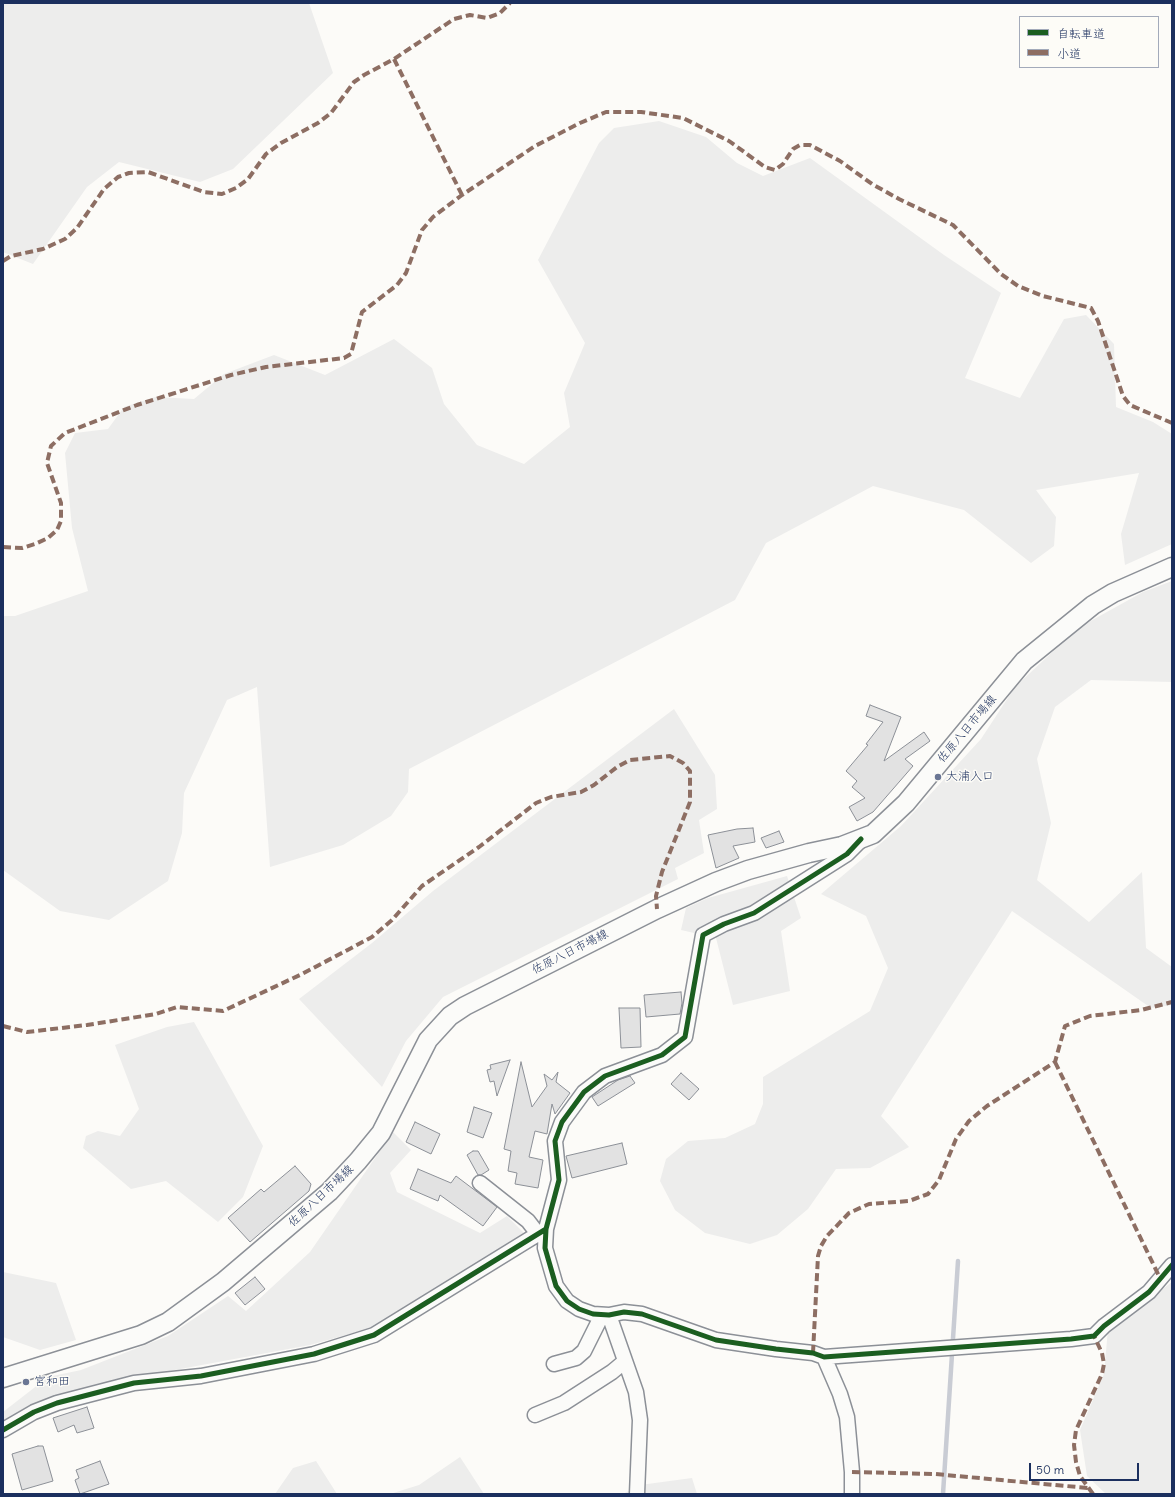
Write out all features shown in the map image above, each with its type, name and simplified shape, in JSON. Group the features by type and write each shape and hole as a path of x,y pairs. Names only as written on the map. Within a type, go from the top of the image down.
{"main road":[{"name":"佐原八日市場線","path":"3,1378 141,1335 174,1318 223,1282 329,1192 358,1161 381,1133 428,1040 450,1016 465,1006 657,909 716,882 754,868 861,840 878,830 906,803 1024,661 1093,605 1113,594 1172,567"}],"street":[{"path":"861,840 847,854 754,913 724,924 703,935 685,1037 662,1055 605,1076 584,1092 562,1122 555,1141 559,1180 542,1231 545,1248 556,1286 568,1301 579,1309 605,1315 624,1312 642,1314 716,1340 776,1350 813,1353 824,1357 1094,1336 1104,1326 1149,1292 1172,1265"},
{"path":"480,1183 542,1231"},
{"path":"3,1430 34,1412 57,1403 134,1383 201,1376 314,1354 374,1335 542,1231"},
{"path":"605,1315 636,1392 640,1420 637,1494"},
{"path":"554,1364 576,1358 584,1351 605,1315"},
{"path":"824,1357 840,1394 847,1417 852,1472 852,1494"},
{"path":"535,1415 564,1403 612,1372 624,1362"}],"shaded area":[{"path":"3,3 309,3 333,73 233,169 200,182 119,162 87,187 33,264 3,252"},
{"path":"659,121 706,137 737,163 763,176 810,158 944,255 1001,293 965,378 1020,398 1064,319 1086,315 1114,344 1116,407 1153,422 1172,434 1172,544 1125,565 1121,534 1139,473 1036,490 1056,517 1054,546 1031,563 964,510 873,486 766,543 735,600 409,769 408,792 391,816 343,845 270,867 257,687 227,700 184,793 182,833 168,881 109,920 60,911 3,870 3,616 15,616 88,591 72,528 65,453 75,433 108,429 124,407 155,397 194,399 224,374 274,355 325,375 394,339 432,368 444,404 477,445 524,464 570,427 564,393 585,343 538,260 599,143 614,128"},
{"path":"1172,581 1172,682 1091,680 1055,707 1037,759 1051,823 1037,880 1089,922 1142,872 1146,948 1172,967 1172,1005 1151,1008 1012,911 881,1116 909,1147 870,1168 836,1169 808,1209 777,1235 750,1244 705,1233 675,1210 660,1181 666,1159 688,1141 725,1138 755,1124 763,1104 763,1077 870,1011 888,968 866,916 821,894 901,826 981,739 1015,687 1078,628 1143,592"},
{"path":"674,709 715,775 717,809 699,820 704,853 675,868 678,879 443,997 406,1041 382,1087 299,999 372,943 433,891"},
{"path":"787,876 801,918 781,931 790,991 733,1005 716,938 681,930 686,908 708,898"},
{"path":"194,1022 263,1146 243,1197 218,1222 166,1181 131,1189 83,1148 86,1136 98,1131 120,1136 139,1109 115,1045 167,1027"},
{"path":"393,1132 411,1150 390,1173 397,1192 480,1233 507,1216 525,1234 375,1327 310,1345 137,1377 3,1425 3,1412 48,1377 81,1370 168,1336 228,1296 246,1311 310,1252"},
{"path":"3,1272 56,1283 76,1340 40,1350 3,1337"},
{"path":"1172,1282 1172,1494 1106,1494 1087,1476 1080,1430 1104,1374 1108,1329"},
{"path":"460,1457 484,1494 390,1494 419,1485"},
{"path":"316,1461 337,1494 275,1494 293,1468"},
{"path":"692,1478 697,1494 623,1494 640,1485"}],"building":[{"path":"870,705 901,717 884,761 924,732 930,741 905,759 913,766 873,812 857,821 849,807 865,798 852,787 857,781 846,771 868,745 866,744 883,722 866,716"},
{"path":"753,828 755,842 733,846 739,858 716,868 708,835 737,829"},
{"path":"779,831 784,842 766,848 761,838"},
{"path":"681,992 682,1003 680,1014 646,1017 644,995"},
{"path":"619,1008 640,1008 641,1047 621,1048"},
{"path":"510,1060 497,1096 494,1081 490,1082 487,1070 491,1069 490,1065"},
{"path":"521,1062 532,1107 547,1086 544,1074 552,1080 558,1072 556,1082 570,1093 555,1114 552,1104 547,1134 535,1131 529,1157 543,1160 538,1188 515,1184 517,1173 508,1171 511,1151 504,1149"},
{"path":"681,1073 699,1089 689,1100 671,1084"},
{"path":"630,1076 635,1083 598,1106 592,1097 618,1080"},
{"path":"474,1107 492,1113 483,1138 467,1132"},
{"path":"415,1122 440,1134 431,1154 406,1142"},
{"path":"622,1143 627,1164 572,1178 566,1156"},
{"path":"473,1151 478,1151 489,1170 481,1175 478,1175 467,1155"},
{"path":"295,1166 311,1184 309,1191 250,1242 228,1218 261,1189 264,1192"},
{"path":"418,1169 451,1183 456,1176 497,1207 483,1226 440,1195 438,1201 410,1189"},
{"path":"255,1277 265,1289 245,1305 235,1293"},
{"path":"87,1407 94,1428 77,1433 74,1425 58,1432 53,1418"},
{"path":"38,1446 43,1446 53,1481 22,1490 12,1454"},
{"path":"100,1461 109,1484 80,1494 75,1480 79,1478 76,1470"}],"waterway":[{"path":"943,1494 958,1261"}],"marked path":[{"path":"3,261 11,256 43,249 65,239 77,228 104,189 118,177 129,173 148,172 204,192 222,194 236,188 248,179 266,154 281,143 318,123 331,113 354,82 364,75 394,59 454,19 470,15 487,18 500,13 510,3"},
{"path":"394,59 462,195"},
{"path":"3,547 22,548 35,544 48,538 57,530 61,521 61,503 47,463 51,446 65,433 137,405 231,375 266,367 344,358 351,354 362,312 397,285 406,273 422,230 433,217 462,195 535,146 580,123 606,112 641,112 683,118 729,141 765,167 775,170 783,164 793,149 800,145 810,145 840,161 872,184 953,225 1001,274 1018,286 1043,296 1091,308 1098,321 1123,396 1130,405 1172,423"},
{"path":"3,1026 27,1032 87,1025 156,1014 177,1007 223,1011 302,974 372,937 392,920 422,886 479,847 536,803 551,797 581,792 594,785 617,767 630,760 670,756 683,763 690,771 690,802 662,872 656,896 657,909"},
{"path":"813,1353 818,1256 821,1246 827,1236 849,1213 869,1204 909,1201 928,1194 939,1180 956,1139 969,1121 987,1106 1055,1062 1065,1026 1090,1016 1141,1010 1172,1002"},
{"path":"1055,1062 1160,1278"},
{"path":"1093,1494 1080,1476 1076,1462 1074,1445 1076,1430 1102,1374 1104,1364 1102,1353 1094,1336"},
{"path":"852,1472 935,1474 1088,1488"}],"cycle path":[{"path":"861,839 847,854 754,913 724,924 703,935 685,1037 662,1055 605,1076 584,1092 562,1122 555,1141 559,1180 546,1229 545,1248 556,1286 567,1301 579,1309 593,1314 609,1315 624,1312 642,1314 716,1340 813,1353 824,1357 1071,1339 1094,1336 1104,1326 1149,1292 1172,1265"},
{"path":"3,1430 34,1412 57,1403 134,1383 201,1376 314,1354 374,1335 546,1229"}],"place":[{"name":"大浦入口","path":"938,777"},
{"name":"宮和田","path":"26,1382"}]}
